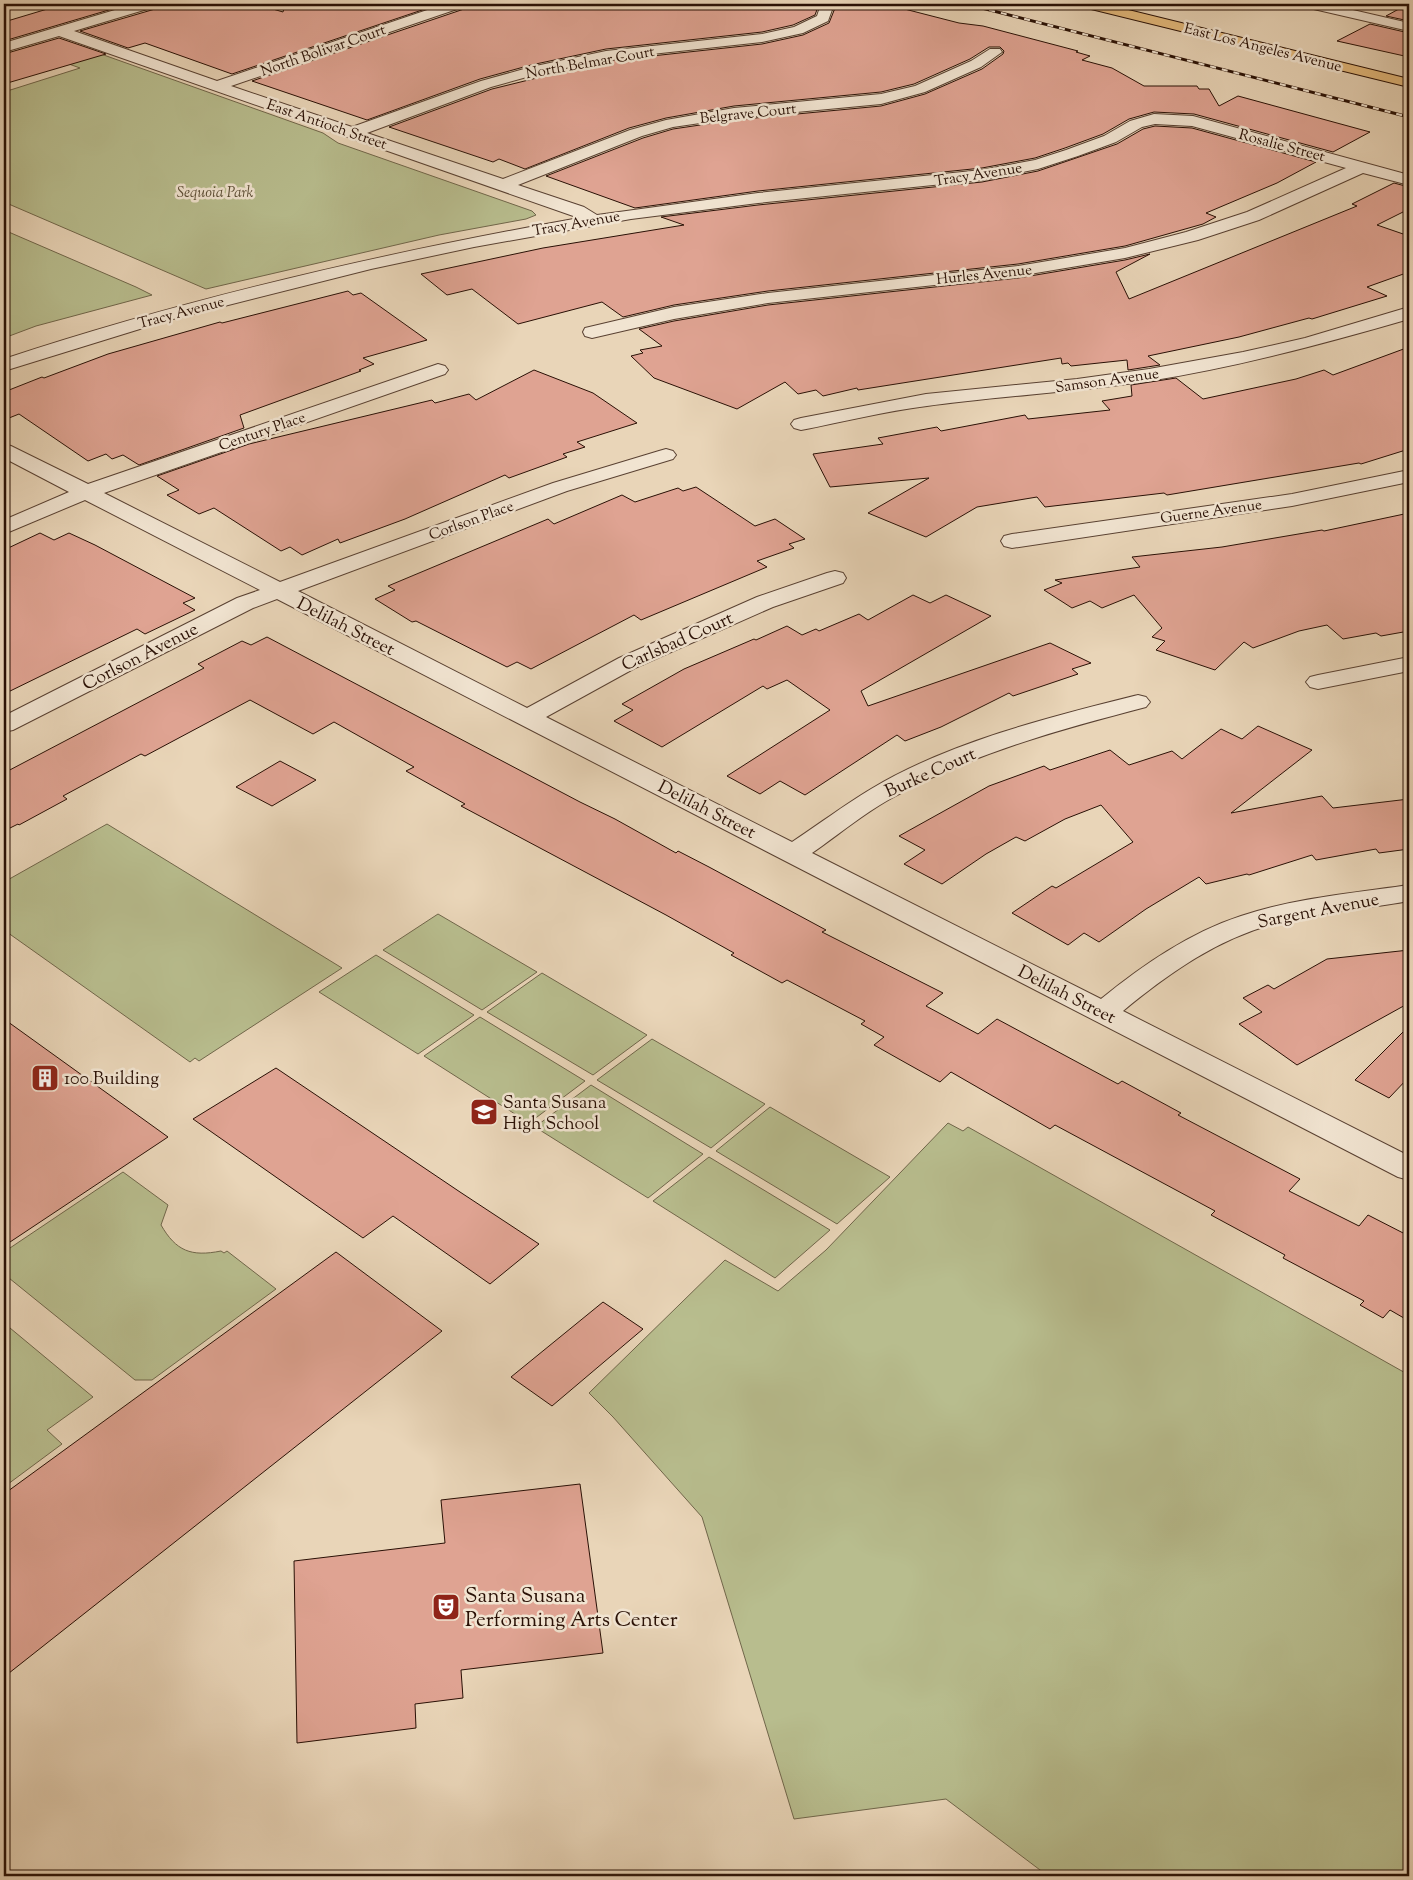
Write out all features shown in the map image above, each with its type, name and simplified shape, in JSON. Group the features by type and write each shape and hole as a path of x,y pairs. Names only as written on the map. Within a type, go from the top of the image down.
{"main road":[{"name":"East Los Angeles Avenue","path":"1088,4 1409,83"}],"street":[{"path":"4,48 143,4"},
{"name":"North Bolivar Court","path":"216,86 458,4"},
{"path":"1310,4 1409,27"},
{"path":"1348,13 1367,4"},
{"name":"North Belmar Court","path":"352,133 486,84 531,71 606,55 762,38 798,30 823,18 826,7"},
{"name":"East Antioch Street","path":"59,31 578,211 594,220"},
{"name":"Belgrave Court","path":"503,185 636,133 672,123 734,113 881,99 920,89 976,64 995,52"},
{"name":"Rosalie Street","path":"1154,119 1175,118 1193,121 1409,180"},
{"name":"Tracy Avenue","path":"4,365 83,338 162,316 352,269 474,242 594,220 758,198 982,175 1038,164 1063,156 1110,139 1136,124 1154,119"},
{"name":"Hurles Avenue","path":"592,332 674,313 768,298 1018,271 1125,253 1192,236 1253,216 1362,167"},
{"name":"Samson Avenue","path":"801,424 926,400 1086,384 1224,361 1310,342 1409,313"},
{"name":"Century Place","path":"4,528 86,492 438,370"},
{"name":"Delilah Street","path":"4,450 1409,1168"},
{"name":"Corlson Place","path":"278,591 560,487 666,456"},
{"name":"Guerne Avenue","path":"1012,541 1292,500 1409,476"},
{"name":"Carlsbad Court","path":"526,718 627,663 765,602 835,578"},
{"name":"Corlson Avenue","path":"4,725 245,603 278,591"},
{"path":"1318,682 1409,664"},
{"name":"Burke Court","path":"794,853 880,794 955,757 1071,720 1138,702"},
{"name":"Sargent Avenue","path":"1104,1012 1140,981 1190,949 1228,930 1273,915 1409,894"}],"green space":[{"name":"Sequoia Park","path":"70,43 323,133 338,143 532,211 536,215 526,219 439,235 206,289 4,202 4,92 80,68 30,50"},
{"path":"4,230 152,295 36,326 4,338"},
{"path":"107,824 342,968 199,1061 195,1058 190,1062 4,930 4,882"},
{"path":"438,914 537,972 482,1010 383,950"},
{"path":"376,955 474,1015 418,1054 319,992"},
{"path":"542,973 647,1035 593,1075 487,1012"},
{"path":"480,1017 585,1081 529,1123 424,1056"},
{"path":"652,1039 765,1104 711,1148 597,1080"},
{"path":"591,1085 703,1154 648,1198 535,1127"},
{"path":"770,1107 890,1177 837,1224 716,1151"},
{"path":"948,1123 963,1131 968,1127 1409,1375 1409,1876 1048,1876 946,1799 794,1819 702,1517 613,1417 589,1393 725,1260 778,1291 826,1250"},
{"path":"709,1157 830,1230 775,1278 653,1201"},
{"path":"123,1172 168,1205 161,1225 172,1241 185,1250 193,1252 210,1253 221,1251 224,1253 227,1251 276,1289 152,1380 135,1380 4,1274 4,1252"},
{"path":"4,1323 93,1397 47,1430 62,1444 4,1487"}],"building":[{"path":"64,4 129,4 4,41 4,22"},
{"path":"158,4 256,4 283,12 285,4 440,4 232,74 145,43 128,48 80,31 155,9"},
{"path":"467,4 819,4 815,15 793,25 762,32 606,49 531,65 480,79 367,120 252,81 464,9"},
{"path":"832,4 885,4 959,23 983,26 1078,51 1076,52 1090,56 1082,60 1112,68 1144,86 1197,86 1199,89 1209,89 1219,106 1238,96 1370,132 1333,152 1194,114 1154,112 1129,119 1103,134 1035,158 982,168 758,191 635,208 546,176 643,138 673,129 734,120 881,106 925,94 982,69 1003,54 1004,51 1000,47 989,47 970,59 914,84 881,92 734,106 666,118 629,128 525,169 499,159 493,162 389,127 492,89 606,61 762,44 803,35 829,23 835,8"},
{"path":"1408,4 1409,21 1386,16"},
{"path":"1370,24 1409,33 1409,57 1337,41"},
{"path":"59,38 106,54 4,84 4,54"},
{"path":"1155,126 1192,128 1316,162 1277,183 1206,213 1216,217 1203,224 1125,246 1018,264 768,291 674,305 623,317 602,302 518,324 472,289 447,295 421,274 543,248 684,225 661,217 982,182 1038,171 1117,144 1143,129"},
{"path":"1394,183 1409,187 1409,209 1377,225 1409,236 1409,272 1367,287 1387,296 1312,319 1309,318 1239,337 1148,356 1160,365 1128,370 1127,360 1071,366 1068,363 1062,364 1061,358 858,390 857,388 823,396 816,390 798,394 785,382 737,409 654,378 631,356 643,353 640,350 662,346 639,329 674,321 768,305 1018,278 1150,254 1116,272 1129,299 1357,206 1352,204"},
{"path":"348,291 353,295 361,293 427,340 363,358 374,364 359,370 361,371 240,415 244,428 139,465 123,455 112,459 106,454 88,461 19,414 4,420 4,392 42,377 44,378 108,354 220,322"},
{"path":"1409,347 1409,449 1361,464 1167,495 1164,493 1045,507 1037,497 977,507 926,537 868,513 929,478 830,487 813,454 883,444 878,438 937,427 941,431 1025,415 1028,419 1110,410 1102,401 1132,396 1131,385 1176,378 1203,399 1296,379 1324,370 1333,375"},
{"path":"534,370 593,393 637,423 577,442 585,447 563,454 567,457 509,478 505,475 405,519 340,543 338,539 302,555 290,547 281,551 214,508 199,514 167,495 179,490 157,476 249,444 432,400 435,403 469,394 476,400"},
{"path":"696,487 755,526 775,519 805,539 789,544 794,548 757,561 767,567 641,620 634,615 531,669 517,662 507,667 416,621 412,622 375,599 395,590 388,586 548,519 554,524 622,495 635,502 678,488 683,491"},
{"path":"1409,513 1409,631 1381,636 1376,633 1343,639 1327,625 1299,631 1253,648 1244,642 1215,670 1156,650 1165,641 1152,637 1162,628 1134,595 1102,608 1090,601 1072,608 1044,590 1062,583 1055,580 1140,567 1132,557 1222,547 1324,531"},
{"path":"40,533 54,540 69,533 95,545 195,598 183,603 195,610 145,634 137,629 4,694 4,550"},
{"path":"913,595 930,603 946,595 991,616 861,691 868,706 1050,643 1091,663 1072,669 1078,674 1013,696 1009,693 941,727 905,741 897,735 805,795 780,781 760,794 727,776 830,710 787,680 767,689 763,686 662,747 614,721 633,710 622,704 684,669 754,639 756,640 787,626 802,635 816,629 819,631 859,614 868,620"},
{"path":"267,637 615,819 676,853 678,851 709,867 826,930 822,932 943,993 926,1006 978,1034 997,1019 1118,1084 1122,1081 1181,1113 1178,1115 1300,1179 1289,1191 1359,1226 1368,1215 1409,1236 1409,1321 1390,1310 1383,1318 1360,1305 1364,1301 1283,1258 1285,1255 1211,1215 1215,1211 1055,1125 1050,1129 951,1072 940,1082 874,1045 884,1037 861,1024 865,1021 787,980 782,983 731,955 734,953 666,915 461,806 465,804 406,771 414,767 334,722 313,734 250,700 145,756 141,754 63,796 67,799 4,831 4,773 204,668 198,664 242,641 251,645"},
{"path":"1258,726 1312,750 1231,813 1322,796 1333,808 1409,799 1409,849 1379,853 1376,849 1316,860 1312,855 1249,875 1206,884 1199,877 1146,909 1099,942 1084,933 1068,945 1012,913 1052,886 1056,888 1133,842 1101,805 1065,819 1025,841 1016,837 986,854 942,884 904,864 925,850 899,836 989,786 1044,766 1050,770 1110,750 1129,765 1172,751 1182,759 1221,729 1242,739"},
{"path":"280,761 316,780 272,806 236,787"},
{"path":"1409,950 1409,1003 1297,1065 1239,1024 1262,1012 1243,998 1268,985 1274,989 1327,959"},
{"name":"100 Building","path":"4,1019 168,1137 4,1246"},
{"path":"1409,1026 1409,1077 1389,1098 1355,1080"},
{"path":"276,1068 539,1244 490,1284 393,1216 363,1238 193,1119"},
{"path":"336,1252 442,1331 4,1677 4,1494"},
{"path":"603,1302 643,1329 552,1406 511,1377"},
{"name":"Santa Susana Performing Arts Center","path":"580,1484 603,1653 461,1670 463,1698 415,1704 416,1728 297,1743 294,1561 445,1543 441,1500"}],"railway":[{"path":"966,4 1409,117"}],"place":[{"name":"100 Building","path":"45,1078"},
{"name":"Santa Susana High School","path":"484,1112"},
{"name":"Santa Susana Performing Arts Center","path":"446,1607"}]}
